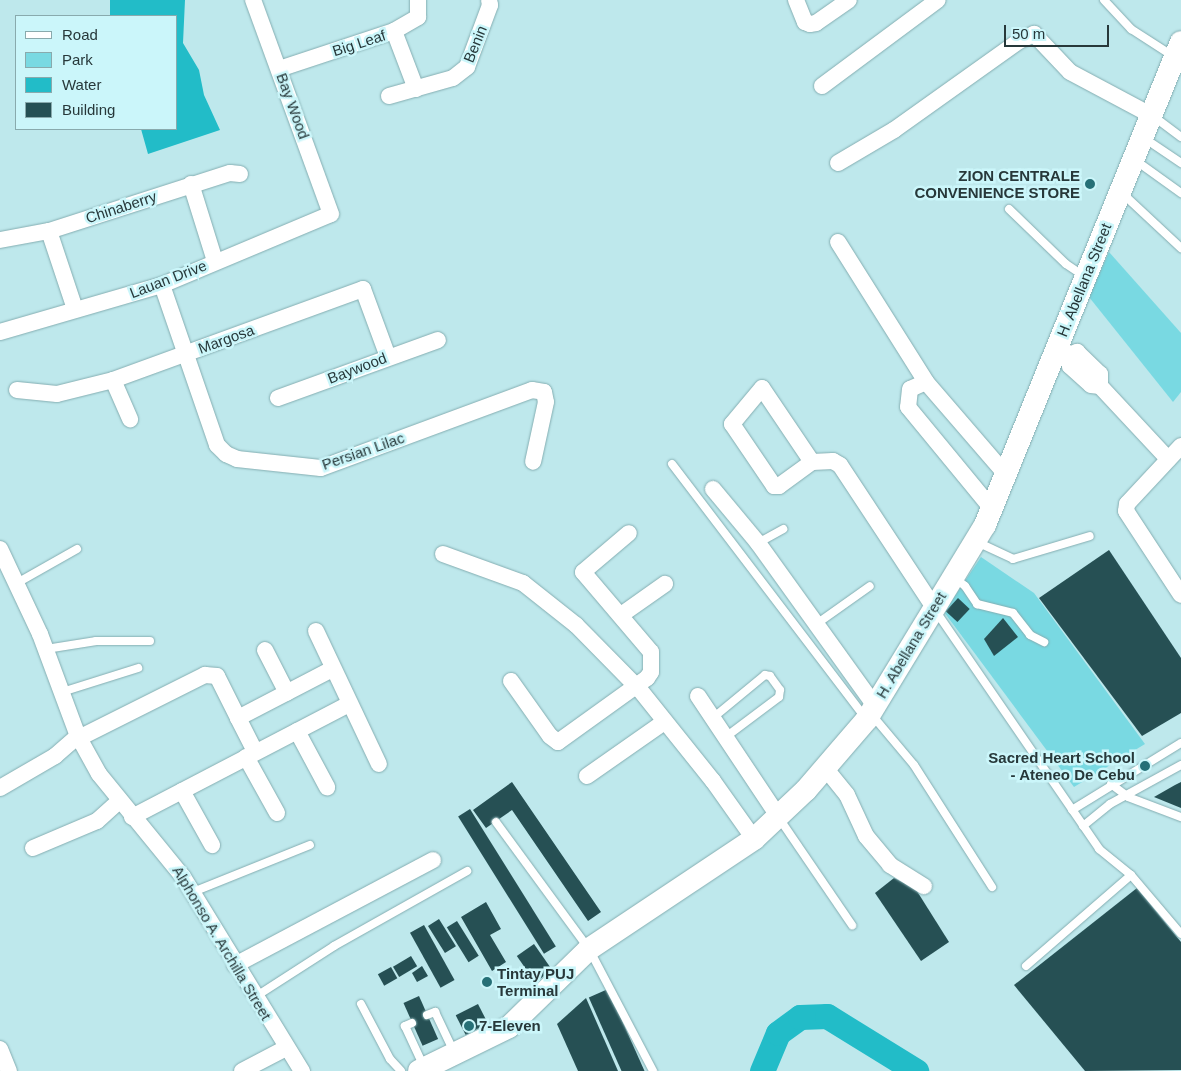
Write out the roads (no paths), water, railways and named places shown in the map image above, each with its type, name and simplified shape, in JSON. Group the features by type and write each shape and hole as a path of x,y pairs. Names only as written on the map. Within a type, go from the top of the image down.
{"main road":[{"name":"H. Abellana Street","path":"421,1070 509,1027 589,948 754,839 826,769 871,713 933,606 976,541 992,509 1064,350 1085,277 1178,50"}],"street":[{"name":"Bay Wood","path":"253,0 332,214"},
{"name":"Big Leaf","path":"279,69 394,32 418,17 418,0"},
{"name":"Benin","path":"389,96 453,78 467,67 490,6 489,0"},
{"path":"796,0 805,22 810,24 816,23 849,0"},
{"path":"822,86 938,0"},
{"path":"394,32 416,89"},
{"path":"838,163 894,130 1019,41 1034,34 1070,72 1152,115"},
{"name":"Chinaberry","path":"0,240 49,230 190,184 230,173 240,174"},
{"path":"190,184 214,261"},
{"name":"Lauan Drive","path":"0,332 162,285 214,261 332,214"},
{"path":"49,230 75,309"},
{"path":"838,242 926,382 1007,476"},
{"name":"Persian Lilac","path":"162,285 217,445 237,459 321,468 532,390 544,392 546,402 532,462"},
{"name":"Margosa","path":"17,390 57,394 113,380 363,288 388,356"},
{"name":"Baywood","path":"278,398 388,356 438,340"},
{"path":"1064,350 1077,352 1100,374 1100,386 1168,459"},
{"path":"113,380 130,419"},
{"path":"926,382 916,384 910,389 908,407 992,509"},
{"path":"812,462 762,388 734,420 733,428 776,487 812,462 833,461 840,465 933,606"},
{"path":"1179,588 1126,511 1127,504 1181,446"},
{"path":"713,489 758,543 815,625 871,713"},
{"path":"511,681 550,736 558,742 637,688 651,672 651,652 622,614 583,572 629,532"},
{"path":"0,549 20,590"},
{"path":"443,554 523,583 576,625 637,688 713,781 754,839"},
{"path":"622,614 665,584"},
{"name":"Alphonso A. Archilla Street","path":"20,590 43,641 79,737 119,801 172,861 193,892 235,965 302,1071"},
{"path":"316,631 332,669 379,764"},
{"path":"265,650 287,692"},
{"path":"238,718 332,669"},
{"path":"0,788 55,756 79,737 212,674 218,676 238,718 251,754 277,813"},
{"path":"698,696 727,736 778,816"},
{"path":"132,817 349,704"},
{"path":"587,776 664,722"},
{"path":"297,731 327,788"},
{"path":"826,769 847,795 866,836 890,865 924,886"},
{"path":"182,791 212,845"},
{"path":"33,848 98,821 119,801"},
{"path":"235,965 434,860"},
{"path":"242,1071 286,1048"},
{"path":"0,1049 9,1071"}],"lane":[{"path":"1104,0 1131,29 1157,49 1178,50"},
{"path":"1152,115 1181,137"},
{"path":"1143,137 1181,163"},
{"path":"1134,159 1181,193"},
{"path":"1121,191 1181,248"},
{"path":"1009,209 1066,264 1085,277"},
{"path":"672,464 914,765 992,887"},
{"path":"758,543 783,529"},
{"path":"976,541 1013,559 1090,536"},
{"path":"20,590 77,549"},
{"path":"952,576 965,586 977,604 1013,613 1030,635 1044,642"},
{"path":"815,625 870,586"},
{"path":"933,606 1099,849 1131,875 1181,934"},
{"path":"43,641 150,641"},
{"path":"62,692 138,668"},
{"path":"714,717 765,675 770,676 780,690 779,697 727,736"},
{"path":"1072,810 1111,784 1181,743"},
{"path":"1083,826 1110,804 1128,797 1181,765"},
{"path":"1111,784 1128,797 1181,817"},
{"path":"778,816 852,925"},
{"path":"496,822 589,948 653,1071"},
{"path":"193,892 310,845"},
{"path":"255,996 334,946 468,872"},
{"path":"1026,966 1131,875"},
{"path":"361,1004 390,1059 401,1071"},
{"path":"427,1015 434,1012 455,1054"},
{"path":"412,1023 405,1026 421,1070"}],"water":[{"path":"110,0 185,0 183,43 199,70 204,95 220,130 148,154 141,130 178,130 178,15 110,15"}],"waterway":[{"path":"762,1071 778,1033 800,1017 827,1016 916,1071"}],"place":[{"name":"ZION CENTRALE CONVENIENCE STORE","path":"1090,184"},
{"name":"Sacred Heart School - Ateneo De Cebu","path":"1145,766"},
{"name":"Tintay PUJ Terminal","path":"487,982"},
{"name":"7-Eleven","path":"469,1026"}]}
